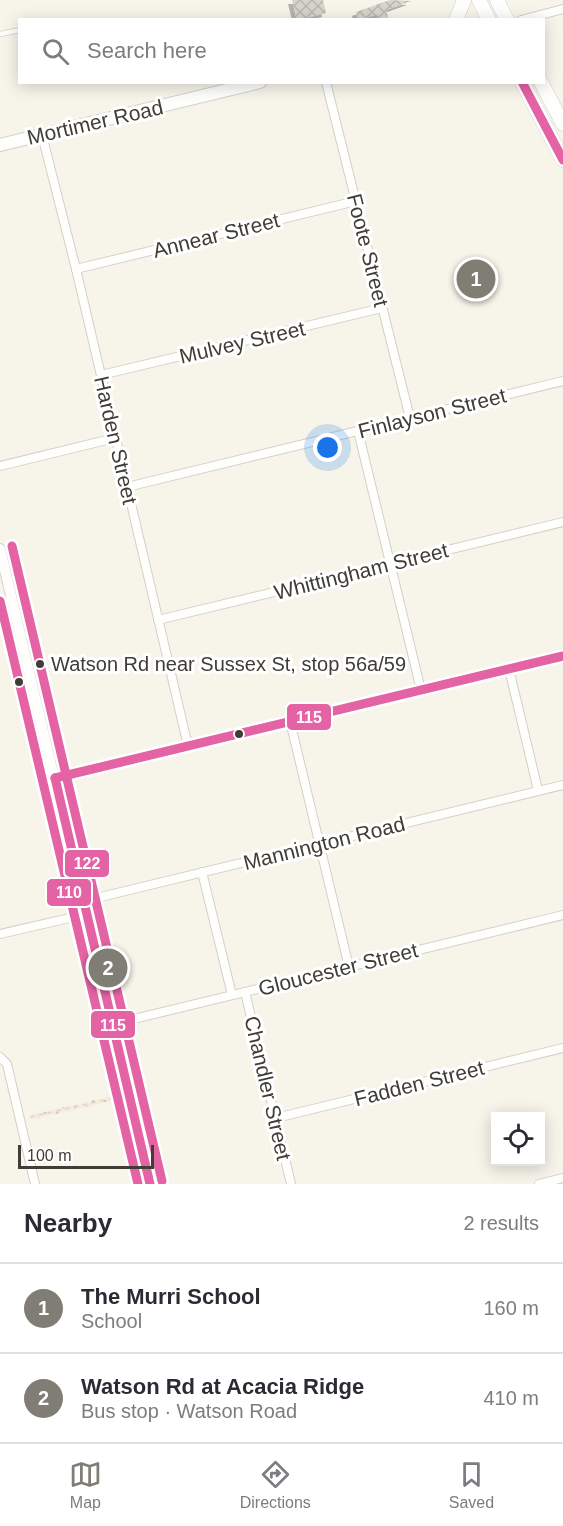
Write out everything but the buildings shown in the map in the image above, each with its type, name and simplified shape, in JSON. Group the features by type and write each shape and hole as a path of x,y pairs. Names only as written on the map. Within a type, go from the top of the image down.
{"highway":[{"path":"457,18 464,0"},
{"path":"479,0 488,18"},
{"path":"497,0 506,18"},
{"path":"523,84 563,160"},
{"path":"542,84 563,124"}],"main road":[{"name":"Mortimer Road","path":"0,145 252,84"}],"street":[{"path":"529,18 563,9"},
{"name":"Foote Street","path":"327,84 410,418"},
{"name":"Harden Street","path":"42,135 76,269 188,746"},
{"name":"Annear Street","path":"76,269 356,201"},
{"name":"Mulvey Street","path":"101,375 382,308"},
{"name":"Finlayson Street","path":"127,487 563,381"},
{"path":"358,431 421,690"},
{"path":"0,466 115,438"},
{"name":"Whittingham Street","path":"158,620 563,522"},
{"path":"0,549 2,567 55,778 150,1184"},
{"path":"55,778 563,656"},
{"path":"509,669 538,790"},
{"path":"290,721 349,967"},
{"name":"Mannington Road","path":"84,901 563,785"},
{"path":"202,872 232,995"},
{"path":"0,934 87,914"},
{"name":"Gloucester Street","path":"113,1024 563,915"},
{"name":"Chandler Street","path":"245,992 291,1184"},
{"name":"Fadden Street","path":"276,1118 563,1048"},
{"path":"0,1057 7,1064 35,1184"},
{"path":"539,1184 563,1178"}],"lane":[{"path":"0,34 18,30"}],"path":[{"path":"20,1120 118,1097"}],"shaded area":[{"path":"115,1095 116,1100 31,1120 30,1115"}],"transit line":[{"name":"115","path":"523,84 563,160"},
{"name":"122","path":"12,546 162,1181"},
{"name":"110","path":"0,601 138,1184"},
{"name":"115","path":"55,778 563,656"},
{"name":"115","path":"55,778 150,1184"}],"place":[{"name":"The Murri School","path":"476,279"},
{"name":"Watson Rd near Sussex St, stop 56a/59","path":"40,664"},
{"name":"Watson Rd at Acacia Ridge","path":"108,968"}]}
